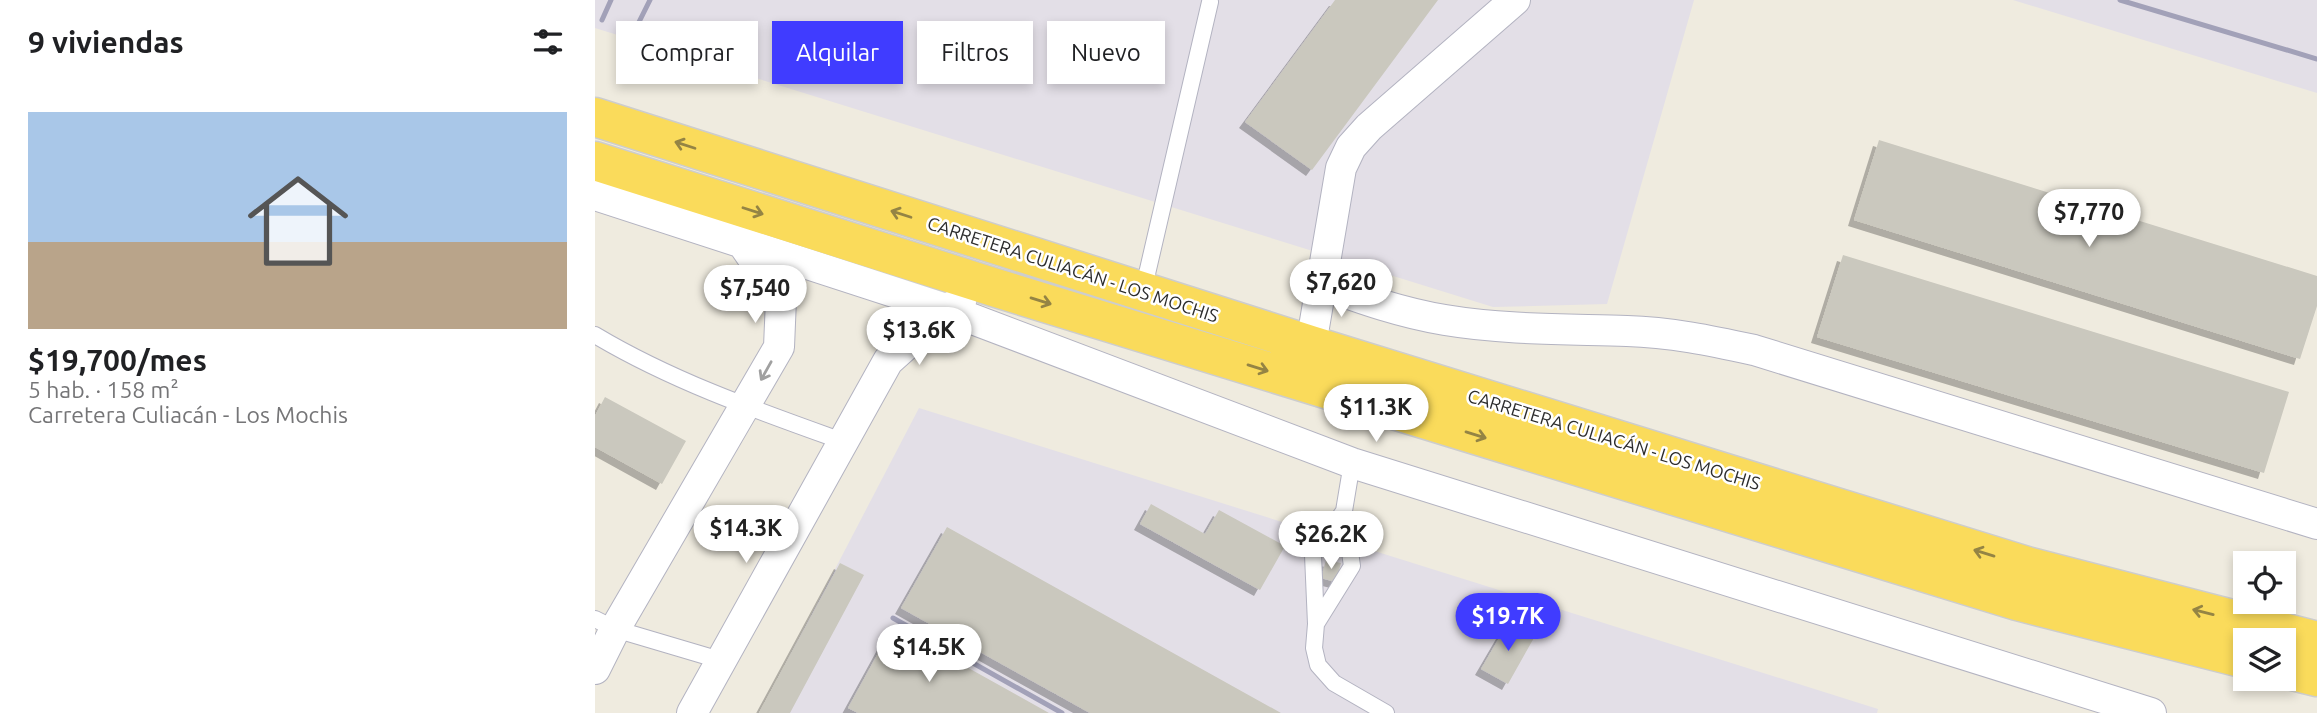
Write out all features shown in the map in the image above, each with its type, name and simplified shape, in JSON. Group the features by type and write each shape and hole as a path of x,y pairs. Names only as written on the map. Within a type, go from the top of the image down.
{"highway":[{"name":"CARRETERA CULIACÁN - LOS MOCHIS","path":"595,117 1311,345 2027,566 2317,641"},
{"name":"CARRETERA CULIACÁN - LOS MOCHIS","path":"595,161 993,287 2017,601 2233,656"},
{"path":"2296,672 2317,677"}],"street":[{"path":"1311,345 1341,169 1351,146 1369,127 1515,0"},
{"path":"595,195 946,309 1352,463 2151,713"},
{"path":"595,669 605,624 746,407 779,347 781,299 743,244"},
{"path":"1321,284 1395,310 1448,320 1565,331 1628,331 1694,337 1754,350 2317,524"},
{"path":"692,713 888,361 946,309 993,287"}],"lane":[{"path":"1143,291 1173,152 1210,2"},
{"path":"595,335 625,353 746,407 842,442"},
{"path":"1317,624 1352,566 1344,511 1352,463"},
{"path":"1344,511 1313,555 1317,624 1314,648 1318,665 1334,683 1386,713"},
{"path":"605,624 723,661"}],"shaded area":[{"path":"595,0 1694,0 1607,304 1493,307 775,84 903,84 903,21 772,21 772,83 758,79 758,21 616,21 616,35 595,28"},
{"path":"2013,0 2317,0 2317,93"},
{"path":"919,408 1878,709 1877,713 760,713"}],"building":[{"path":"1335,0 1438,0 1312,170 1245,122"},
{"path":"1879,140 2317,276 2317,306 2300,359 1854,220"},
{"path":"1843,255 2289,392 2264,473 1817,337"},
{"path":"605,397 686,441 662,484 595,447 595,416"},
{"path":"1151,504 1205,534 1219,510 1285,546 1260,590 1140,524"},
{"path":"947,527 1281,713 1090,713 901,608"},
{"path":"1326,560 1341,563 1336,582 1321,578"},
{"path":"840,563 864,575 790,713 759,713"},
{"path":"1509,621 1535,636 1508,684 1481,669"},
{"path":"893,626 1049,713 858,713 848,708"}],"railway":[{"path":"602,20 611,0"},
{"path":"640,21 650,0"},
{"path":"2120,0 2317,59"},
{"path":"893,618 1062,713"}]}
